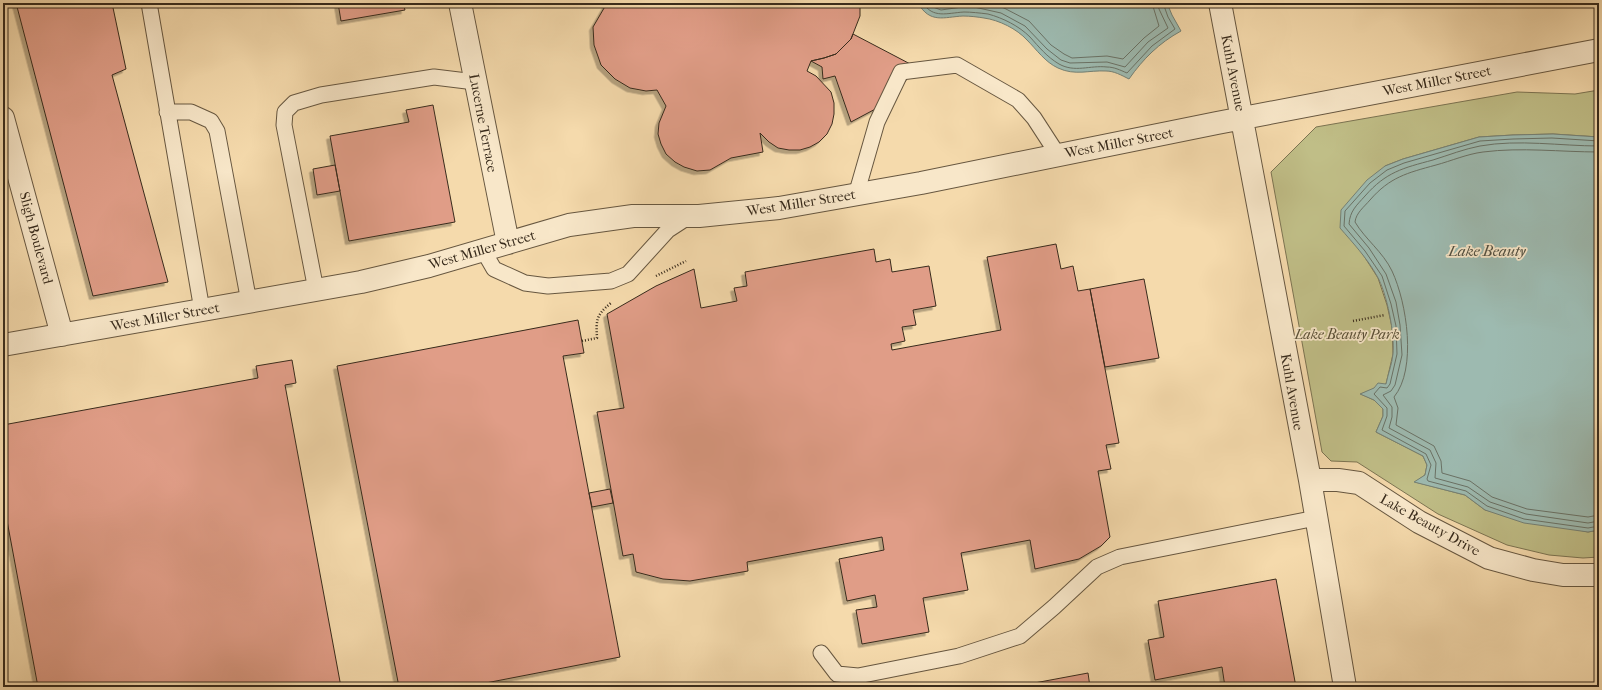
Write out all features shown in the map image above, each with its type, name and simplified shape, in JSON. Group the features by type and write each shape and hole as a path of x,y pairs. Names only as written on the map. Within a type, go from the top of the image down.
{"street":[{"name":"Lucerne Terrace","path":"460,3 508,243"},
{"name":"Kuhl Avenue","path":"1220,3 1310,480 1345,687"},
{"name":"West Miller Street","path":"3,345 361,282 422,268 569,226 633,216 689,216 779,208 856,195 1242,118 1599,50"},
{"name":"Sligh Boulevard","path":"3,118 62,335"},
{"name":"Lake Beauty Drive","path":"1310,480 1338,480 1358,483 1419,522 1489,558 1533,570 1563,575 1599,575"}],"lane":[{"path":"149,3 202,310"},
{"path":"856,195 877,122 901,72 957,65 1018,100 1034,118 1058,155"},
{"path":"316,290 284,125 285,112 294,103 321,94 434,77 475,82"},
{"path":"167,112 192,112 211,121 217,131 249,302"},
{"path":"483,250 494,269 524,283 548,286 611,281 628,274 668,230 689,216"},
{"path":"820,653 837,674 858,676 959,656 1020,636 1097,567 1120,556 1316,518"}],"path":[{"path":"582,342 597,338 597,320 601,311 616,300"},
{"path":"1353,321 1385,315"}],"green space":[{"name":"Lake Beauty Park","path":"1599,90 1599,137 1553,134 1479,137 1403,159 1385,166 1362,253 1378,278 1387,305 1392,327 1393,354 1386,384 1361,394 1374,400 1383,409 1383,416 1376,432 1423,456 1427,465 1425,475 1415,482 1465,495 1485,510 1588,532 1599,530 1599,557 1583,558 1549,555 1507,545 1438,514 1357,462 1331,461 1322,452 1271,172 1316,127 1517,92 1575,94"}],"water":[{"path":"918,3 1167,3 1181,31 1152,52 1129,79 1109,71 1070,72 1058,68 1041,56 1023,36 1002,23 990,19 971,16 944,18 933,17 927,14"},
{"name":"Lake Beauty","path":"1553,134 1599,137 1599,530 1588,532 1524,523 1485,510 1465,495 1414,482 1425,475 1427,465 1423,456 1376,432 1383,416 1383,409 1374,400 1360,394 1374,388 1378,383 1386,384 1392,358 1393,336 1390,314 1381,283 1373,269 1340,228 1341,210 1367,180 1385,166 1403,159 1479,137"}],"building":[{"path":"16,3 112,3 126,69 112,75 168,282 93,296"},
{"path":"338,3 403,3 405,10 341,21"},
{"path":"607,3 860,3 860,16 851,39 836,54 811,61 807,71 816,76 831,92 834,103 834,114 832,124 827,134 819,142 810,147 800,150 789,150 778,148 760,133 763,152 731,158 710,170 697,171 684,167 675,162 666,154 658,134 659,123 666,106 657,90 646,91 630,88 615,79 601,65 594,45 593,27"},
{"path":"853,34 916,67 894,96 881,106 851,122 835,76 823,79 822,67 811,61 836,54 851,39"},
{"path":"433,105 455,222 349,241 330,136 409,122 406,110"},
{"path":"335,165 340,191 317,195 313,169"},
{"path":"1056,244 1061,269 1073,266 1078,291 1090,289 1119,443 1106,445 1111,469 1098,471 1110,537 1101,546 1079,559 1035,569 1030,540 961,553 968,590 923,598 929,632 862,644 856,610 877,607 875,595 847,601 839,559 884,550 882,537 747,562 748,571 690,581 663,579 636,572 633,554 623,556 597,412 624,408 607,314 656,286 694,269 701,308 737,301 734,288 747,286 745,272 874,249 876,262 890,259 892,272 929,266 936,306 913,310 916,325 902,327 905,341 891,344 892,350 1001,330 987,257"},
{"path":"1144,279 1159,358 1105,367 1090,289"},
{"path":"578,320 584,353 563,356 620,657 465,687 399,687 337,366"},
{"path":"292,360 296,383 285,385 341,687 38,687 3,499 3,425 258,378 256,366"},
{"path":"610,489 613,503 592,507 589,493"},
{"path":"1276,579 1296,687 1225,687 1222,667 1155,680 1148,640 1164,637 1158,601"},
{"path":"1088,673 1090,687 1013,687"}]}
